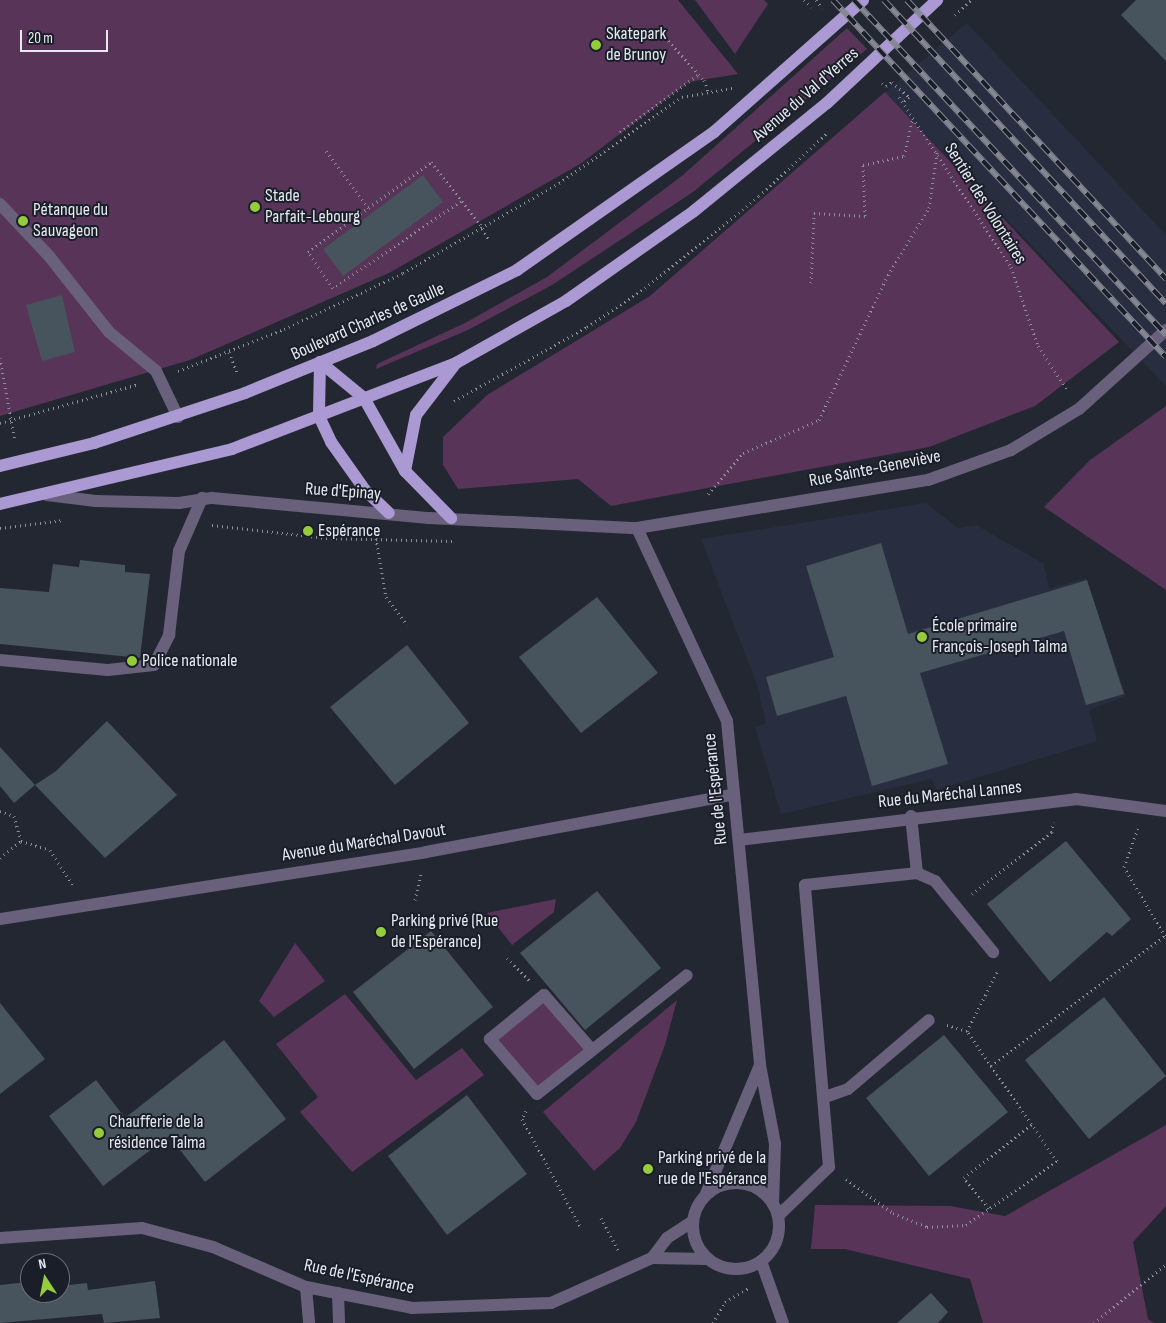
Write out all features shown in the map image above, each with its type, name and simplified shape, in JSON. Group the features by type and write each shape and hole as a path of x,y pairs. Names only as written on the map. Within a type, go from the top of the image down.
{"main road":[{"name":"Avenue du Val d'Yerres","path":"714,132 863,0"},
{"name":"Avenue du Val d'Yerres","path":"456,363 566,301 694,211 827,103 938,0"},
{"name":"Boulevard Charles de Gaulle","path":"0,466 178,417 320,362 449,306 517,270 714,132"},
{"path":"320,362 364,398 405,471 451,518"},
{"path":"320,362 319,416 353,474 389,513"},
{"path":"0,504 47,495 232,449 456,363"},
{"path":"405,471 416,414 456,363"}],"street":[{"path":"0,204 49,256 109,332 161,377 178,417"},
{"name":"Rue Sainte-Geneviève","path":"637,528 928,480 1011,450 1079,409 1166,330"},
{"name":"Rue d'Epinay","path":"47,495 96,501 179,502 202,498 451,518 637,528"},
{"path":"0,660 108,670 154,665 169,635 179,551 202,498"},
{"name":"Rue de l'Espérance","path":"637,528 727,721 732,795 739,840 760,1065 774,1144 776,1210"},
{"name":"Avenue du Maréchal Davout","path":"0,919 426,852 732,795"},
{"name":"Rue du Maréchal Lannes","path":"739,840 911,816 1054,801 1147,806 1166,811"},
{"path":"911,816 917,873"},
{"path":"776,1210 829,1167 825,1097 805,885 917,873 935,881 992,952"},
{"path":"592,1050 544,996 490,1039 537,1094 687,975"},
{"path":"825,1097 848,1089 929,1020"},
{"name":"Rue de l'Espérance","path":"705,1196 760,1065"},
{"path":"728,1184 754,1187 776,1210 776,1241 762,1261 734,1270 708,1259 698,1248 693,1221 705,1196 728,1184"},
{"name":"Rue de l'Espérance","path":"0,1238 142,1228 213,1247 306,1287 412,1308 551,1303 652,1258 667,1238 693,1221"},
{"name":"Rue de l'Espérance","path":"652,1258 708,1259"},
{"path":"762,1261 783,1323"},
{"path":"306,1287 309,1323"},
{"path":"338,1293 339,1323"}],"path":[{"path":"806,0 811,7"},
{"path":"816,0 822,8"},
{"path":"950,19 971,0"},
{"path":"0,423 161,377 229,352 402,273 483,229 559,183 682,97 708,91 699,74 665,37"},
{"path":"620,132 699,74"},
{"path":"875,88 888,76"},
{"path":"882,82 886,86 892,82 909,97 902,102"},
{"name":"Sentier des Volontaires","path":"899,97 914,116 1011,267 1038,346 1079,409"},
{"path":"811,283 814,213 865,216 863,165 904,156 914,116"},
{"path":"447,409 587,327 644,288 759,196 830,130"},
{"path":"326,151 368,208"},
{"path":"710,516 708,494 742,453 819,420 888,275 929,208 937,152"},
{"path":"461,201 333,288 308,252 432,162 483,229 489,240"},
{"path":"229,352 239,377"},
{"path":"0,358 9,414"},
{"path":"0,528 20,523"},
{"path":"202,525 451,544 453,533"},
{"path":"377,552 386,597 407,625"},
{"path":"956,906 1052,832 1054,801"},
{"path":"991,1066 1166,936 1124,867 1147,806"},
{"path":"0,811 14,816 21,841"},
{"path":"21,841 50,850 86,906"},
{"path":"0,858 21,841"},
{"path":"967,1031 998,974 992,952"},
{"path":"507,958 544,996"},
{"path":"829,1167 893,1212 927,1227 966,1224 1057,1161 967,1031 929,1020"},
{"path":"537,1094 522,1120 580,1226"},
{"path":"989,1208 964,1178 1032,1124"},
{"path":"601,1218 628,1270"},
{"path":"1094,1323 1166,1264"},
{"path":"713,1323 726,1302"}],"shaded area":[{"name":"Stade Parfait-Lebourg","path":"0,0 678,0 738,74 689,82 580,164 389,273 190,360 0,416"},
{"path":"695,0 764,0 768,4 735,54"},
{"path":"967,23 1166,235 1166,386 885,92"},
{"path":"847,28 867,49 693,192 552,285 468,330 376,369 377,364 465,323 547,277 683,175"},
{"path":"885,92 1119,342 1035,406 929,447 611,506 578,479 458,489 443,465 443,437 487,395 650,296"},
{"path":"1166,406 1166,590 1044,507 1090,460"},
{"name":"École primaire François-Joseph Talma","path":"926,503 958,528 976,525 1044,564 1049,589 1086,578 1126,696 1089,710 1097,741 937,790 931,779 781,814 755,727 766,724 757,685 701,539"},
{"path":"556,899 554,912 512,945 487,913"},
{"path":"295,943 325,981 274,1017 259,1001"},
{"path":"345,994 416,1080 462,1048 484,1075 352,1172 300,1112 318,1097 276,1044"},
{"path":"677,1000 665,1045 636,1122 620,1148 594,1171 543,1112"},
{"path":"544,1003 585,1050 538,1087 498,1039"},
{"path":"1166,1125 1166,1206 1133,1242 1148,1319 1154,1323 983,1323 970,1279 845,1249 811,1249 815,1205 950,1206 1005,1216"}],"building":[{"path":"1136,0 1166,0 1166,61 1121,15"},
{"path":"423,175 443,202 343,276 323,249"},
{"path":"62,295 75,352 42,361 26,305"},
{"path":"881,543 908,634 1087,580 1124,694 1086,705 1064,631 920,673 948,764 872,786 846,696 777,716 766,677 834,657 806,566"},
{"path":"80,560 125,565 125,572 150,574 140,658 0,644 0,588 49,592 53,564 79,567"},
{"path":"597,597 658,673 581,733 519,657"},
{"path":"407,645 469,723 395,785 330,707"},
{"path":"107,721 177,795 105,858 35,785 56,771"},
{"path":"0,747 35,785 14,803 0,786"},
{"path":"1066,841 1131,919 1112,936 1107,932 1050,982 987,904"},
{"path":"597,891 661,968 585,1030 520,953"},
{"path":"431,931 493,1007 414,1069 353,992"},
{"path":"1104,997 1166,1076 1089,1139 1025,1060"},
{"path":"0,1003 45,1059 0,1094"},
{"path":"944,1035 1008,1112 929,1176 866,1098"},
{"path":"224,1040 286,1119 205,1182 169,1136 103,1186 49,1116 96,1080 125,1118"},
{"path":"467,1095 527,1174 447,1235 388,1156"},
{"path":"155,1281 160,1318 104,1323 102,1314 0,1323 0,1285 20,1283 20,1303 70,1303 70,1285 87,1283 88,1290"},
{"path":"931,1293 948,1312 938,1323 897,1323"}],"railway":[{"path":"833,0 1166,357"},
{"path":"854,0 1166,335"},
{"path":"884,0 1166,303"},
{"path":"907,0 1166,279"}],"place":[{"name":"Skatepark de Brunoy","path":"596,45"},
{"name":"Stade Parfait-Lebourg","path":"255,207"},
{"name":"Pétanque du Sauvageon","path":"23,221"},
{"name":"Espérance","path":"308,531"},
{"name":"École primaire François-Joseph Talma","path":"922,637"},
{"name":"Police nationale","path":"132,661"},
{"name":"Parking privé (Rue de l'Espérance)","path":"381,932"},
{"name":"Chaufferie de la résidence Talma","path":"99,1133"},
{"name":"Parking privé de la rue de l'Espérance","path":"648,1169"}]}
